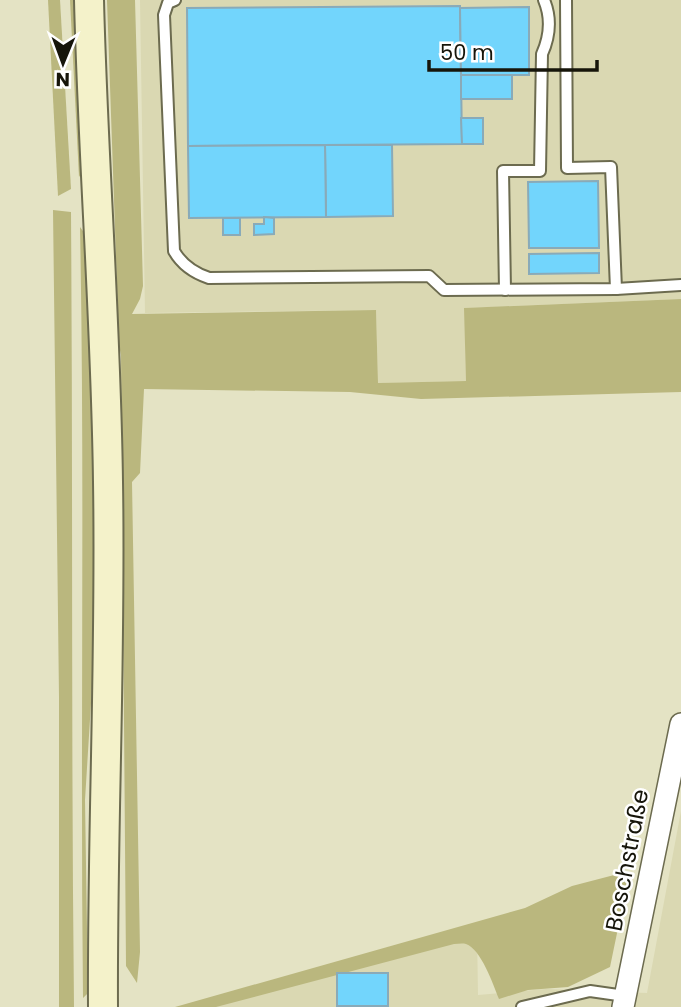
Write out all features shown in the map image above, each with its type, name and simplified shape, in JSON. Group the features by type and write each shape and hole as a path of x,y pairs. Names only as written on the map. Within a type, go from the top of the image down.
{"main road":[{"path":"89,0 108,483 103,1007"}],"street":[{"name":"Boschstraße","path":"624,1002 680,735"}],"lane":[{"path":"175,0 168,3 164,15 174,251 180,261 197,274 209,278 429,276 444,290 616,289 681,285"},
{"path":"505,290 503,171 540,171 542,54 549,37 549,11 544,0"},
{"path":"566,0 567,168 611,167 616,289"},
{"path":"525,1007 590,991 624,1002"}],"shaded area":[{"path":"48,0 60,0 71,189 58,196"},
{"path":"70,0 74,0 82,172 79,177"},
{"path":"107,0 135,0 143,286 132,314 376,310 378,383 466,381 464,308 681,299 681,392 421,399 350,392 144,389 140,473 132,482 140,952 137,983 126,966 121,355 113,316 118,315"},
{"path":"140,0 681,0 681,299 465,308 466,381 378,383 376,310 145,313"},
{"path":"53,210 71,212 74,1007 59,1007 59,697"},
{"path":"80,227 88,238 95,481 93,671 85,800 88,993 83,998 82,420"},
{"path":"681,811 681,1007 208,1007 477,932 478,995 546,989 647,993"},
{"path":"627,874 628,880 610,967 568,987 528,990 499,999 477,953 466,944 454,944 216,1007 175,1007 525,908 572,886"}],"building":[{"path":"460,6 462,144 188,146 187,8"},
{"path":"529,7 529,75 461,75 460,8"},
{"path":"461,75 512,75 512,99 461,99"},
{"path":"461,118 483,118 483,144 462,144"},
{"path":"325,145 392,145 393,216 326,217"},
{"path":"325,145 326,217 189,218 188,146"},
{"path":"598,181 599,248 529,248 528,182"},
{"path":"264,217 274,218 274,234 254,235 254,224 264,224"},
{"path":"223,218 240,218 240,235 223,235"},
{"path":"599,253 599,273 529,274 529,254"},
{"path":"337,973 388,973 388,1006 337,1006"}]}
